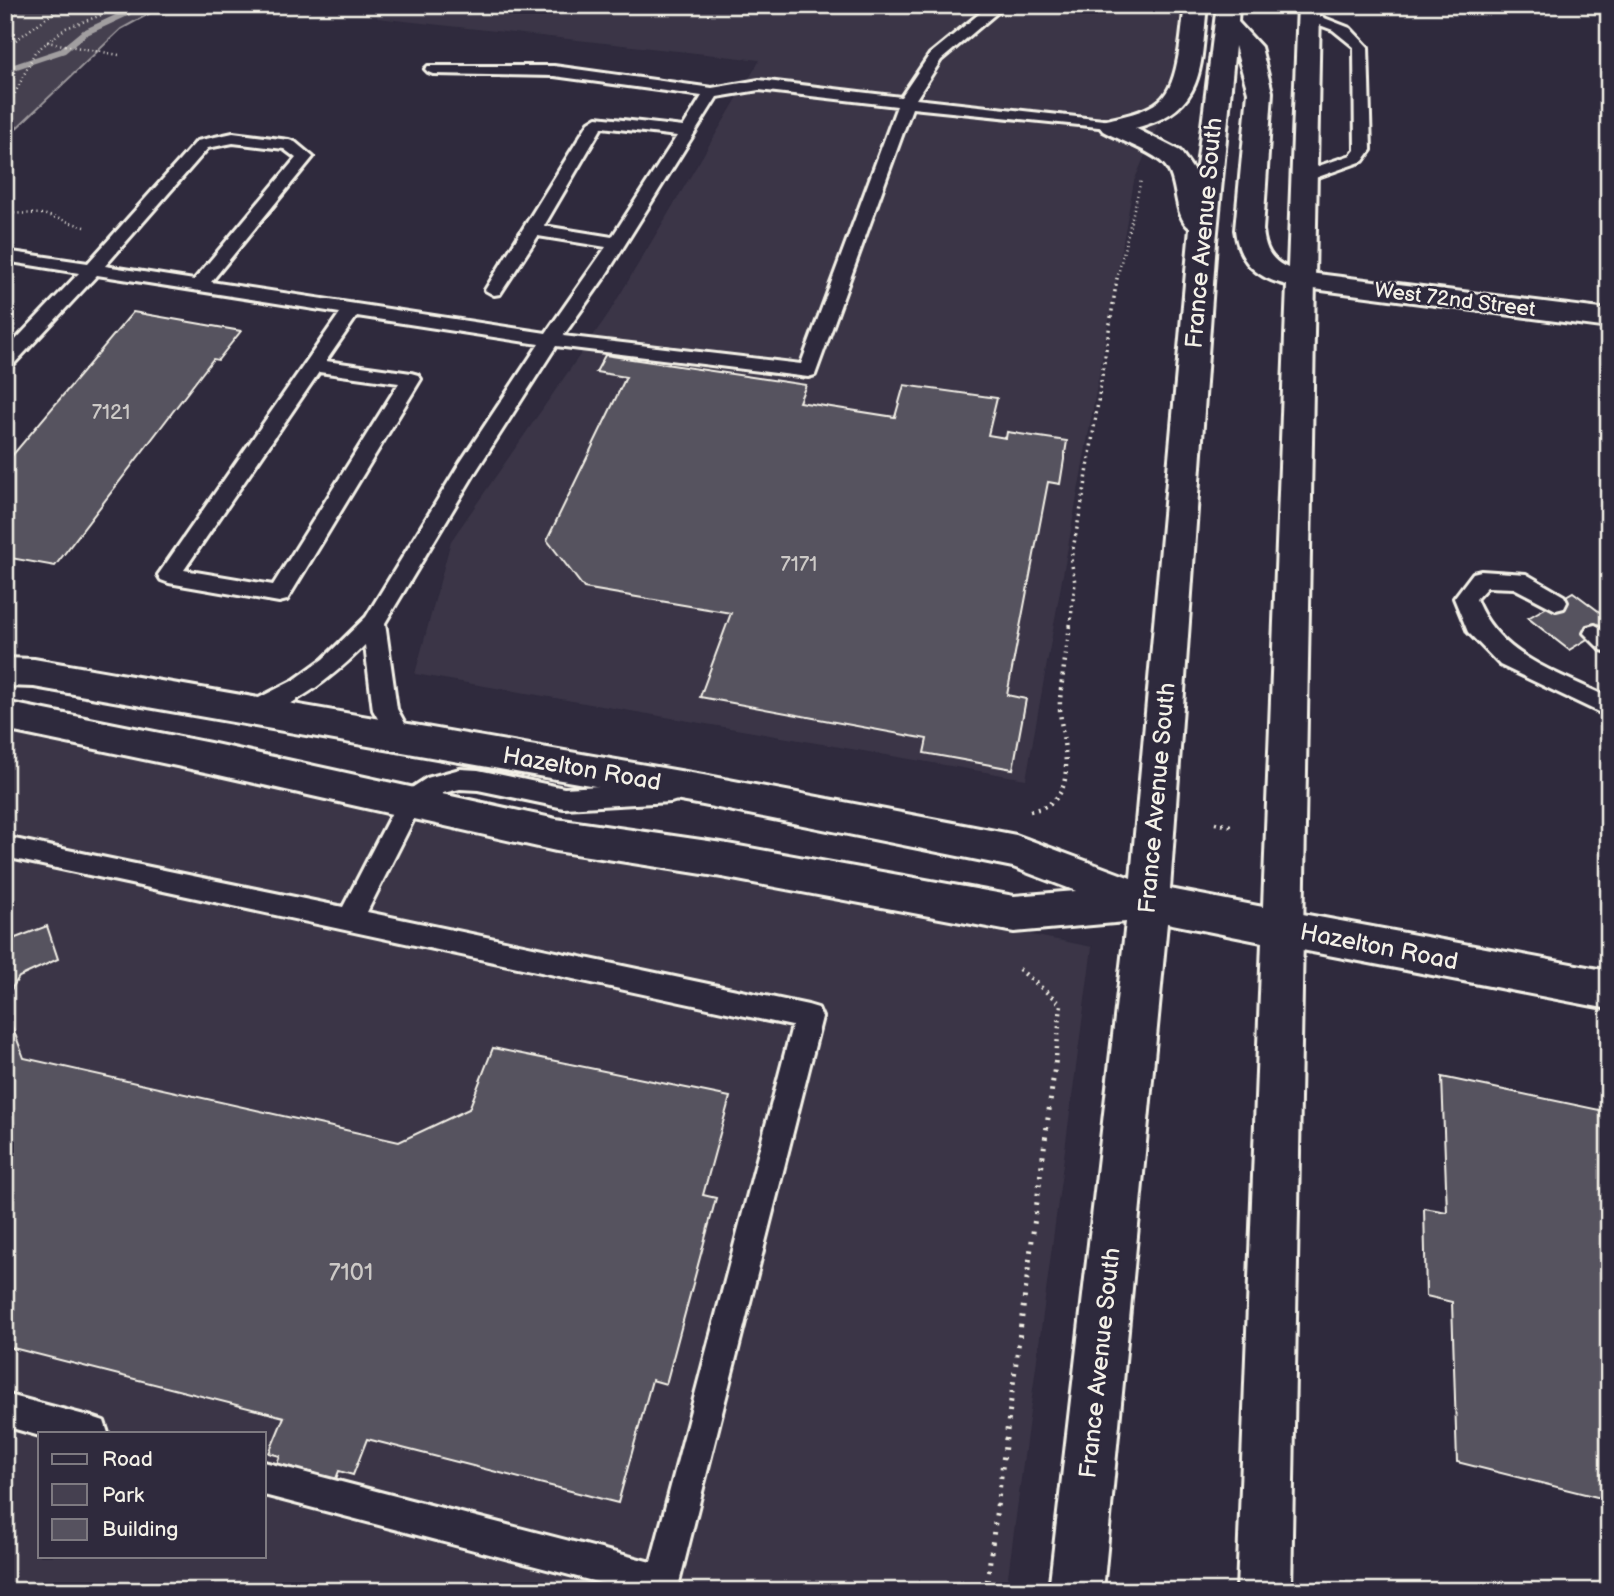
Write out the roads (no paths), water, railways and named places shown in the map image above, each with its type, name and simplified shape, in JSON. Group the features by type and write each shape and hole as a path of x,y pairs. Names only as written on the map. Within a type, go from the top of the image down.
{"main road":[{"path":"1112,126 1152,115 1171,104 1182,91 1196,5"},
{"path":"1264,1591 1309,11"},
{"name":"France Avenue South","path":"1076,1591 1149,902 1202,242 1227,14"},
{"name":"West 72nd Street","path":"1227,14 1249,47 1260,92 1249,230 1250,247 1265,267 1301,280 1609,319"},
{"path":"1112,126 1171,156 1183,173 1202,242"},
{"name":"Hazelton Road","path":"5,672 34,673 255,710 703,790 1016,851 1149,902 1609,990"},
{"name":"Hazelton Road","path":"5,716 556,835 722,860 1014,914 1149,902"}],"lane":[{"path":"5,257 551,340 808,371 906,103 935,57 999,5"},
{"path":"1304,177 1357,158 1363,150 1362,47 1353,35 1309,11"},
{"path":"433,69 554,71 712,93 759,85 1112,126"},
{"path":"255,710 302,686 331,665 374,623 467,468 617,243 712,93"},
{"path":"494,290 597,122 687,132"},
{"path":"5,362 92,270 204,144 233,138 289,145 305,157 197,286"},
{"path":"533,230 617,243"},
{"path":"314,365 411,379 279,594 169,575 351,311"},
{"path":"1556,602 1517,580 1481,579 1465,598 1476,626 1508,659 1609,708"},
{"path":"374,623 385,710 400,736"},
{"path":"349,920 410,802 436,785 460,779 564,798 703,790"},
{"path":"5,847 808,1017 663,1583 266,1479"},
{"path":"5,1410 88,1432"}],"waterway":[{"path":"5,70 62,51 84,33 127,13 135,5"}]}
